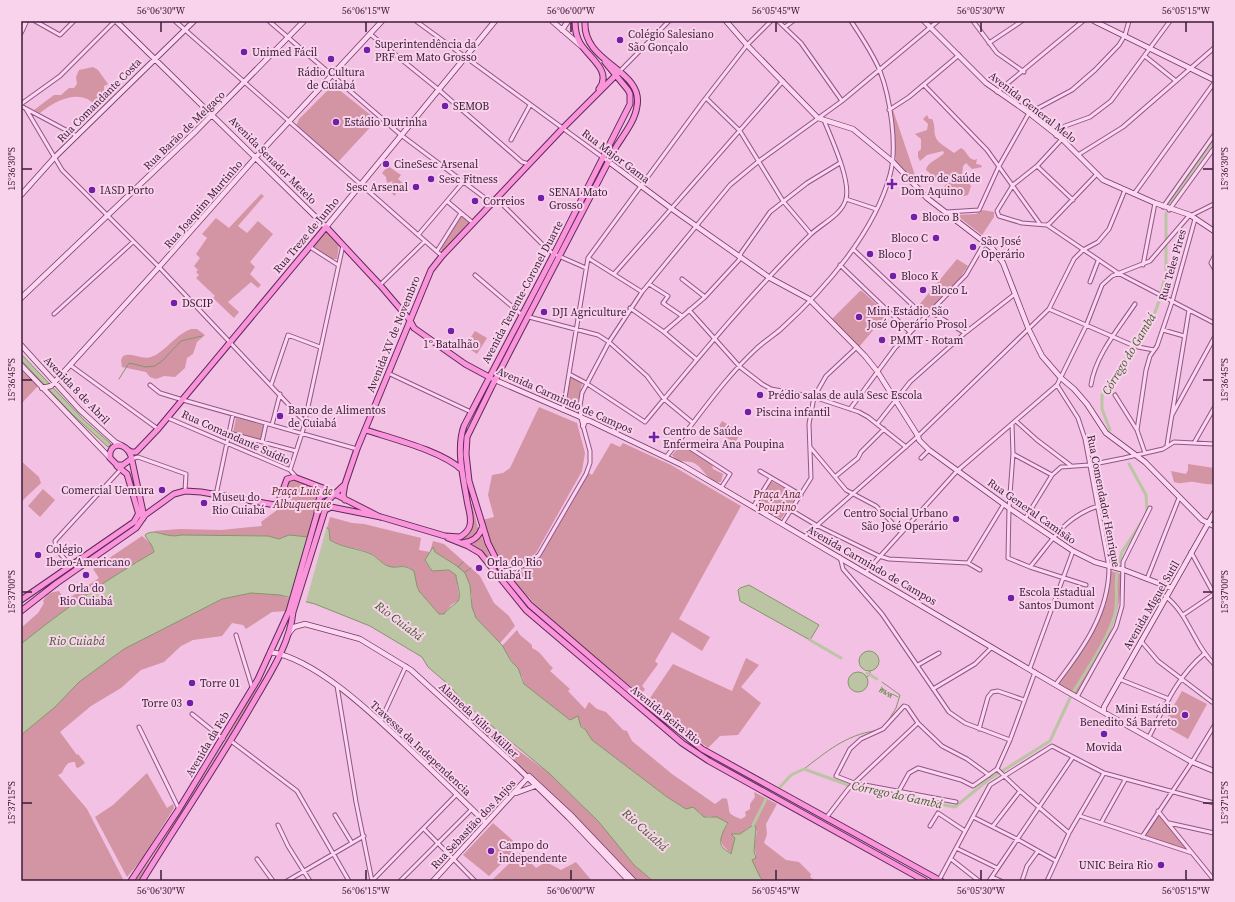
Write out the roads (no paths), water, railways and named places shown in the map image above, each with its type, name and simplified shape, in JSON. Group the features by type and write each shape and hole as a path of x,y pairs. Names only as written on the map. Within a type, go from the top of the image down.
{"main road":[{"path":"575,21 578,38 583,47 601,68 603,76 601,86 589,102"},
{"name":"Avenida Tenente-Coronel Duarte","path":"488,544 482,528 470,481 466,454 467,437 495,380 561,257 616,147 634,116 638,100 634,86 598,55 587,37 585,21"},
{"name":"Avenida Tenente-Coronel Duarte","path":"445,536 457,538 466,532 470,527 470,518 462,470 461,434 489,376 604,158 631,102 630,94 618,73"},
{"name":"Avenida XV de Novembro","path":"345,484 357,449 366,430 424,282 442,256 473,222 618,73"},
{"path":"616,134 616,147"},
{"name":"Avenida Senador Metelo","path":"326,227 380,285 409,319"},
{"name":"Rua Treze de Junho","path":"128,450 131,452 136,452 168,418 326,227"},
{"name":"Avenida Carmindo de Campos","path":"409,319 414,328 466,364 495,380"},
{"path":"404,333 414,328"},
{"path":"366,430 453,462 462,470 470,481"},
{"path":"110,458 111,449 116,446 121,446"},
{"name":"Avenida 8 de Abril","path":"121,446 128,450"},
{"path":"128,450 143,518"},
{"path":"462,470 466,454"},
{"name":"Avenida 8 de Abril","path":"110,458 122,468"},
{"path":"117,465 124,465 131,459"},
{"path":"122,468 127,474 138,513 143,518"},
{"path":"21,611 138,526 143,518 167,498 185,491 275,505 279,501 287,478 296,477"},
{"name":"Rua Comandante Suídio","path":"296,477 381,517"},
{"path":"291,612 317,514 319,499 330,492 341,489 345,484"},
{"path":"345,484 343,495 346,500"},
{"path":"317,514 326,503 330,492"},
{"name":"Rua Comandante Suídio","path":"291,612 323,512 331,507 381,517 445,536"},
{"path":"21,600 132,524 138,513"},
{"path":"132,524 137,523 138,526"},
{"path":"461,543 474,539 480,534 482,528"},
{"name":"Avenida Beira Rio","path":"445,536 480,553 526,610 682,743 709,761 925,881"},
{"name":"Avenida Beira Rio","path":"488,544 502,571 530,605 674,727 717,758 940,881"},
{"path":"480,553 484,555 495,569 502,571"},
{"name":"Avenida da Feb","path":"142,881 231,741 267,679 289,633 291,612"},
{"name":"Avenida da Feb","path":"131,881 148,858 179,809 253,688 291,612"},
{"path":"623,693 632,698 636,696"},
{"path":"654,720 655,717 658,717 674,727"},
{"path":"128,881 148,858"}],"street":[{"path":"21,32 26,21"},
{"path":"35,21 60,35 74,21"},
{"path":"76,136 21,105 60,76 116,21"},
{"name":"Avenida Senador Metelo","path":"116,21 326,227"},
{"path":"175,21 360,186 442,256"},
{"name":"Rua Comandante Costa","path":"21,195 55,157 154,58 194,21"},
{"path":"269,21 332,77 401,135 485,198 495,199 554,254 586,268"},
{"name":"Rua Barão de Melgaço","path":"21,298 213,115 304,21"},
{"name":"Rua Joaquim Murtinho","path":"44,388 53,383 70,365 160,267 256,157 332,77 382,21"},
{"name":"Rua Major Gama","path":"416,21 695,226 770,278 809,299 857,347 877,371"},
{"name":"Rua Treze de Junho","path":"326,227 495,21"},
{"path":"552,21 583,47"},
{"path":"562,30 568,21"},
{"path":"618,73 669,21"},
{"path":"726,21 747,45 818,118"},
{"path":"563,410 588,258 706,98 747,45 771,21"},
{"path":"778,21 801,43 842,101"},
{"path":"785,27 793,21"},
{"path":"666,457 716,392 755,350 781,328 840,265 853,249 876,209 890,175 894,146 889,110 880,70 850,21"},
{"name":"Avenida General Melo","path":"924,21 997,92 1029,113 1056,136 1062,139 1096,175 1108,184 1191,217 1214,231"},
{"path":"502,571 528,564 539,555 586,474 590,463 590,451 581,418 581,399 586,383 609,342 630,308 642,292 730,185 759,161 842,101 938,21"},
{"path":"973,21 997,53 1024,72"},
{"path":"989,43 1022,21"},
{"path":"997,92 1024,72 1083,21"},
{"path":"1094,21 1152,48 1214,80"},
{"path":"946,212 979,210 999,166 1029,113 1080,84 1119,44 1125,35 1130,21"},
{"path":"1056,136 1065,126 1084,120 1105,106 1146,56 1170,21"},
{"path":"370,34 522,162 529,164"},
{"path":"1077,155 1123,127 1214,48"},
{"path":"889,110 924,85 959,56"},
{"path":"1146,56 1176,81"},
{"path":"614,274 783,81"},
{"path":"1134,194 1214,83"},
{"path":"924,85 987,150 1040,224"},
{"path":"706,98 740,131 784,201 811,234"},
{"path":"511,140 530,105"},
{"path":"26,109 62,170 133,242 160,267 232,342 305,422"},
{"name":"Rua Comendador Henrique","path":"818,118 853,129 893,162 928,198 985,242 1003,263 1029,330 1042,356 1087,404 1106,433 1138,455"},
{"path":"569,374 586,383 645,422 696,359 811,234 834,216 846,199 846,190 840,163 824,120"},
{"path":"1143,266 1161,205 1214,135"},
{"path":"1062,139 1037,166 1013,185 997,211 997,215 1010,220 1046,225 1118,273 1214,323"},
{"path":"1170,208 1214,148"},
{"path":"664,332 705,297 740,257 759,226 770,212 807,183 840,163"},
{"path":"1037,166 1073,200"},
{"path":"1046,225 1073,200 1096,175"},
{"path":"418,235 448,202 464,181"},
{"path":"804,537 918,436 1049,309 1074,258 1083,250 1098,242 1109,229 1125,190"},
{"path":"846,199 876,209"},
{"path":"448,202 473,222"},
{"path":"866,572 957,471 1057,385 1086,326 1102,285 1118,273 1143,266 1150,261 1191,217 1214,204"},
{"path":"437,252 462,213"},
{"name":"Rua Teles Pires","path":"1145,453 1137,430 1146,370 1172,302 1191,217"},
{"path":"380,285 425,241"},
{"path":"54,314 133,242"},
{"path":"850,409 877,371 910,332 966,275 985,242"},
{"path":"290,470 305,422 320,346 343,245"},
{"path":"310,247 338,265"},
{"path":"853,249 925,317"},
{"path":"588,258 642,292"},
{"path":"1214,258 1211,263 1214,268"},
{"path":"1090,282 1098,260"},
{"path":"840,265 910,332"},
{"path":"475,275 522,315"},
{"path":"682,279 705,297"},
{"path":"649,284 668,296 663,303 682,316"},
{"path":"877,424 910,382 965,333 1015,293"},
{"path":"1091,385 1092,376 1103,352 1135,304"},
{"path":"630,308 664,332 696,359"},
{"path":"1049,309 1132,345"},
{"path":"689,310 740,367 762,384 850,409 868,417 906,447"},
{"path":"1167,445 1170,419 1189,310"},
{"path":"930,312 965,333"},
{"path":"530,316 598,335 609,342 646,376 664,399 693,423"},
{"path":"1162,330 1184,336"},
{"path":"271,385 288,335 320,346"},
{"path":"1170,419 1214,338"},
{"name":"Avenida 8 de Abril","path":"21,345 53,383 87,418 121,446"},
{"path":"1138,346 1154,350"},
{"path":"782,524 811,478 809,424 814,398 826,376 857,347"},
{"name":"Avenida 8 de Abril","path":"21,365 110,458"},
{"path":"70,365 158,429"},
{"name":"Rua General Camisão","path":"877,371 918,436 919,440 929,450 957,471 1073,552 1095,562 1124,570 1171,588"},
{"path":"388,373 471,412"},
{"name":"Avenida Carmindo de Campos","path":"495,380 581,418 589,420 666,457 866,572 1077,697 1192,762 1214,771"},
{"path":"150,385 160,393 357,449"},
{"name":"Rua Comendador Henrique","path":"1056,684 1089,637 1109,589 1109,567 1085,439 1078,418 1057,385"},
{"path":"272,425 280,394"},
{"path":"1115,395 1137,430"},
{"path":"1194,444 1214,408"},
{"path":"297,413 304,413 307,410"},
{"path":"216,495 233,414"},
{"name":"Rua Comandante Suídio","path":"168,418 290,470 296,477"},
{"path":"583,426 585,421 589,420"},
{"path":"1016,421 1037,440 1070,465"},
{"path":"262,442 266,424"},
{"path":"1012,424 1013,454 1009,508 1008,558 1030,567 1086,585"},
{"path":"836,476 858,458 861,452 884,429"},
{"path":"229,433 296,451"},
{"path":"679,441 730,474 720,488"},
{"path":"1025,519 1052,475 1061,467 1070,465 1089,465 1138,455 1163,449 1167,445 1174,442 1214,444"},
{"path":"810,447 836,476 846,490 876,506 901,532"},
{"path":"921,458 929,450"},
{"path":"1013,454 1052,475"},
{"path":"1138,455 1179,498 1212,526"},
{"path":"131,459 138,457 186,474 185,491"},
{"path":"71,566 56,549 55,541 122,468"},
{"path":"760,472 801,495"},
{"path":"754,507 771,478"},
{"path":"1147,579 1179,498"},
{"path":"968,563 1004,504"},
{"path":"1030,567 1074,516 1082,511 1098,506"},
{"path":"1077,697 1116,627 1122,606 1125,558 1150,508"},
{"path":"791,510 816,525 879,556 896,560 968,563 980,570"},
{"name":"Avenida Miguel Sutil","path":"1102,711 1191,552 1204,532 1212,526 1214,513"},
{"path":"1030,668 1073,552"},
{"path":"1183,615 1214,594 1191,552"},
{"path":"840,557 843,569 882,614 954,717 979,729 1010,740"},
{"path":"1166,596 1176,604 1204,654 1214,664"},
{"name":"Alameda Júlio Müller","path":"289,633 294,627 305,624 360,639 406,666 528,778 572,816 634,881"},
{"path":"236,635 253,688"},
{"path":"1141,641 1158,661 1212,702"},
{"path":"933,689 975,664 993,647"},
{"name":"Travessa da Independencia","path":"270,652 279,654 315,670 381,720 486,823"},
{"path":"918,665 939,653"},
{"path":"1149,737 1180,679 1190,666 1204,654"},
{"path":"381,720 406,666"},
{"path":"899,791 909,773 918,768 961,780 972,786 997,769 1010,740 1035,672"},
{"path":"251,678 258,679"},
{"path":"1119,679 1169,699"},
{"path":"337,686 356,802 372,881"},
{"path":"979,729 988,697 992,692 998,691 1024,700"},
{"path":"956,802 854,783 836,776 850,749 861,739 883,729 902,707 906,707 918,723 942,746 967,759 989,775"},
{"path":"192,714 222,739"},
{"path":"825,818 849,788 918,723"},
{"path":"139,727 179,809"},
{"path":"1142,837 1214,728"},
{"path":"231,741 296,792 349,881"},
{"path":"940,881 990,785 1052,746 1104,773 1172,793 1214,803"},
{"path":"989,881 1073,757"},
{"path":"997,769 1003,776 1069,833"},
{"path":"1048,881 1069,833 1104,773"},
{"name":"Alameda Júlio Müller","path":"528,778 534,786 569,818 629,881"},
{"name":"Rua Sebastião dos Anjos","path":"433,881 486,823 515,794 528,778"},
{"path":"1101,823 1125,780"},
{"path":"515,794 534,786"},
{"path":"993,826 1020,791"},
{"path":"372,881 457,794"},
{"path":"400,881 472,809"},
{"path":"1158,811 1214,878"},
{"path":"930,826 938,813 965,831"},
{"path":"335,814 352,843"},
{"path":"1080,816 1192,853"},
{"path":"973,817 993,826 1056,861"},
{"path":"1169,823 1214,834"},
{"path":"278,825 288,846 310,881"},
{"path":"424,829 475,881"},
{"path":"287,881 364,836"},
{"path":"956,848 997,868"},
{"path":"1022,881 1027,866 1038,851"},
{"path":"257,859 273,881"},
{"path":"951,859 979,881"},
{"path":"992,877 1001,881"}],"water":[{"path":"21,354 85,421 111,444 108,447 71,413 21,360"},
{"name":"Rio Cuiabá","path":"325,527 329,529 330,540 335,543 371,554 388,566 406,567 414,571 419,591 439,614 444,614 459,599 456,575 449,570 432,571 425,560 433,547 435,552 457,566 465,573 470,585 472,607 476,618 502,645 511,661 518,668 524,684 570,720 578,716 581,727 585,729 592,740 667,797 686,809 693,807 704,817 717,817 728,823 723,832 721,845 731,854 735,838 731,834 740,834 753,825 756,827 754,851 756,858 752,860 760,877 764,881 653,881 634,865 599,822 549,773 464,703 449,685 428,667 422,657 370,626 315,604 280,595 251,593 222,599 124,649 79,682 55,707 21,735 21,644 86,595 154,552 145,535 153,532 170,536 268,536 279,539 289,535 308,537"},
{"path":"749,585 819,625 810,640 740,601 738,590"},
{"path":"869,651 876,654 879,661 876,668 869,671 862,668 859,661 862,654"},
{"path":"858,672 865,675 868,682 865,689 858,692 851,689 848,682 851,675"}],"waterway":[{"name":"Córrego do Gambá","path":"1168,205 1214,140"},
{"name":"Córrego do Gambá","path":"1161,293 1166,272 1166,213"},
{"name":"Córrego do Gambá","path":"1110,430 1102,409 1102,395 1153,318 1159,301"},
{"path":"119,379 129,363 146,367 155,366 163,360 181,341 202,336"},
{"name":"Córrego do Gambá","path":"1129,464 1146,495 1147,511"},
{"name":"Córrego do Gambá","path":"1118,566 1122,552 1141,523"},
{"path":"458,567 463,562"},
{"path":"465,572 471,568"},
{"name":"Córrego do Gambá","path":"1074,691 1097,653 1112,624 1116,609 1117,573"},
{"path":"810,640 841,658"},
{"path":"866,677 870,675 870,671"},
{"path":"867,673 877,679"},
{"path":"882,682 900,695 896,708 887,723"},
{"path":"882,687 879,692 883,688 881,693 884,689 884,694 886,690 885,695 889,692 888,697 891,693 890,698 892,694 898,697"},
{"name":"Córrego do Gambá","path":"780,787 791,775 804,769 859,789 955,807 988,780 1050,741 1070,698"},
{"path":"804,769 845,740 874,731"},
{"path":"753,825 766,799"}],"place":[{"name":"Colégio Salesiano São Gonçalo","path":"620,40"},
{"name":"Superintendência da PRF em Mato Grosso","path":"367,50"},
{"name":"Unimed Fácil","path":"244,52"},
{"name":"Rádio Cultura de Cuiabá","path":"331,59"},
{"name":"SEMOB","path":"445,106"},
{"name":"Estádio Dutrinha","path":"336,122"},
{"name":"CineSesc Arsenal","path":"386,164"},
{"name":"Sesc Fitness","path":"431,179"},
{"name":"Centro de Saúde Dom Aquino","path":"892,184"},
{"name":"Sesc Arsenal","path":"416,187"},
{"name":"IASD Porto","path":"92,190"},
{"name":"SENAI Mato Grosso","path":"541,198"},
{"name":"Correios","path":"475,201"},
{"name":"Bloco B","path":"914,217"},
{"name":"Bloco C","path":"936,238"},
{"name":"São José Operário","path":"973,247"},
{"name":"Bloco J","path":"870,254"},
{"name":"Bloco K","path":"893,276"},
{"name":"Bloco L","path":"923,290"},
{"name":"DSCIP","path":"174,303"},
{"name":"DJI Agriculture","path":"544,312"},
{"name":"Mini Estádio São José Operário Prosol","path":"859,317"},
{"name":"1º Batalhão","path":"451,331"},
{"name":"PMMT - Rotam","path":"882,340"},
{"name":"Prédio salas de aula Sesc Escola","path":"760,395"},
{"name":"Piscina infantil","path":"748,412"},
{"name":"Banco de Alimentos de Cuiabá","path":"280,416"},
{"name":"Centro de Saúde Enfermeira Ana Poupina","path":"654,437"},
{"name":"Comercial Uemura","path":"162,490"},
{"name":"Museu do Rio Cuiabá","path":"204,503"},
{"name":"Centro Social Urbano São José Operário","path":"956,519"},
{"name":"Colégio Ibero-Americano","path":"38,555"},
{"name":"Orla do Rio Cuiabá II","path":"479,568"},
{"name":"Orla do Rio Cuiabá","path":"86,575"},
{"name":"Escola Estadual Santos Dumont","path":"1011,598"},
{"name":"Torre 01","path":"192,683"},
{"name":"Torre 03","path":"190,703"},
{"name":"Mini Estádio Benedito Sá Barreto","path":"1185,715"},
{"name":"Movida","path":"1104,734"},
{"name":"Campo do independente","path":"491,851"},
{"name":"UNIC Beira Rio","path":"1161,865"}],"park label":[{"name":"Praça Luís de Albuquerque","path":"302,497"},
{"name":"Praça Ana Poupino","path":"777,500"}]}
